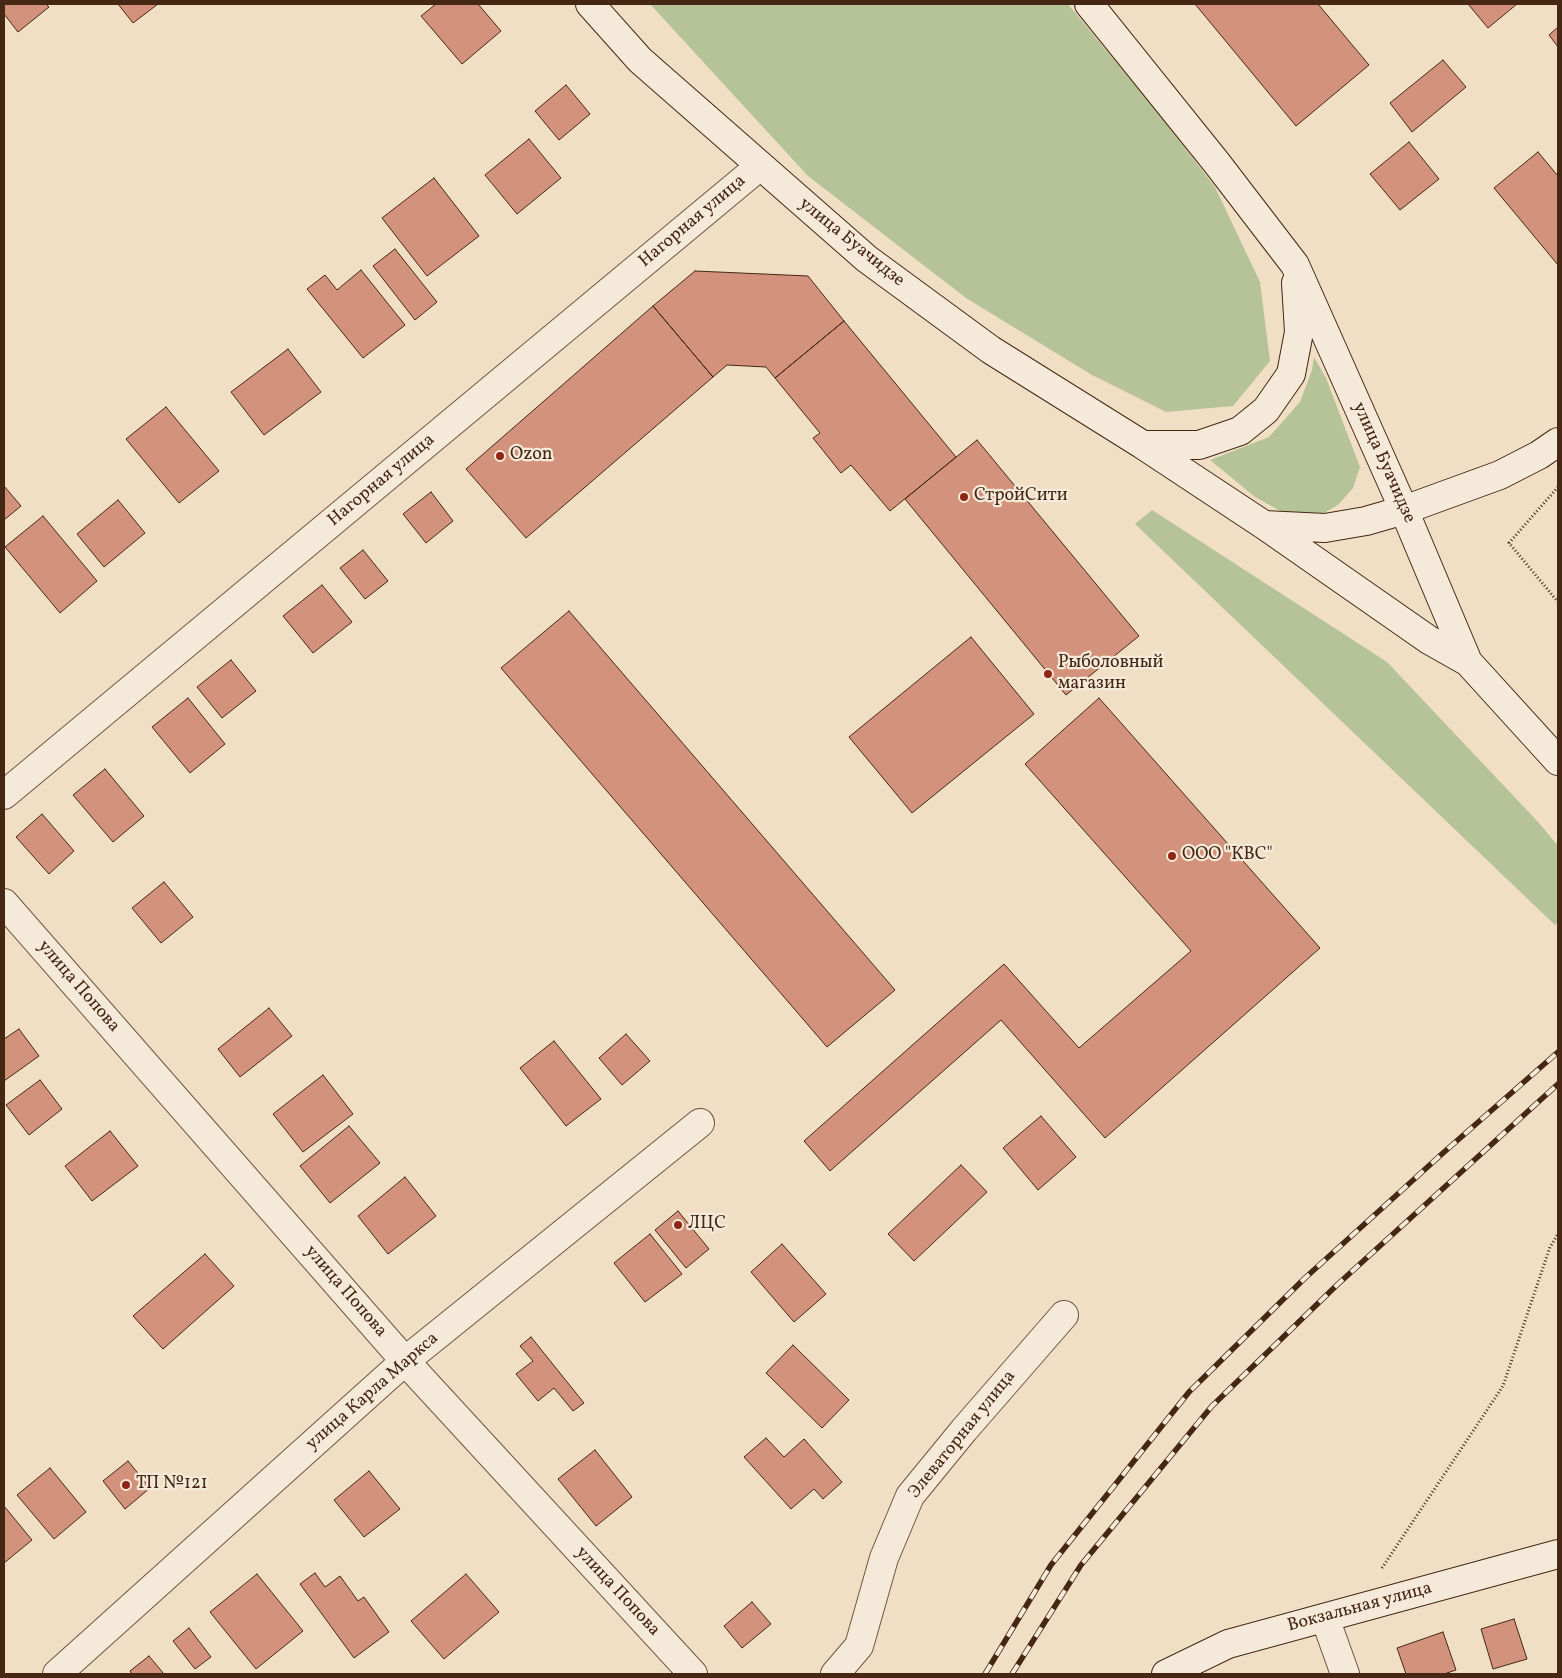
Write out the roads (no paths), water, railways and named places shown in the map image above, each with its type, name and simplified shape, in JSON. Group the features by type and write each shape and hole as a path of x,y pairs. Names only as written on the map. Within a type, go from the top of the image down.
{"street":[{"name":"улица Буачидзе","path":"590,4 640,60 867,259 991,350 1143,445 1264,525 1428,640 1468,662"},
{"name":"улица Буачидзе","path":"1089,4 1216,162 1295,265 1404,510 1468,662 1558,762"},
{"name":"Нагорная улица","path":"4,795 760,166"},
{"path":"1143,445 1199,445 1240,431 1266,410 1291,374 1298,340 1295,265"},
{"path":"1264,525 1325,528 1366,521 1404,510 1500,474 1539,455 1558,442"},
{"name":"улица Попова","path":"4,903 405,1361 693,1674"},
{"name":"улица Карла Маркса","path":"57,1674 405,1361 700,1123"},
{"name":"Элеваторная улица","path":"835,1674 859,1646 884,1558 910,1496 964,1430 1064,1315"},
{"name":"Вокзальная улица","path":"1166,1674 1228,1644 1558,1554"},
{"path":"1325,1618 1345,1674"}],"railway":[{"path":"985,1674 1051,1565 1189,1392 1305,1278 1558,1052"},
{"path":"1012,1674 1081,1565 1212,1406 1338,1284 1558,1084"}],"place":[{"name":"Ozon","path":"500,456"},
{"name":"СтройСити","path":"964,497"},
{"name":"Рыболовный магазин","path":"1048,674"},
{"name":"ООО \"КВС\"","path":"1172,856"},
{"name":"ЛЦС","path":"678,1225"},
{"name":"ТП №121","path":"126,1485"}]}
